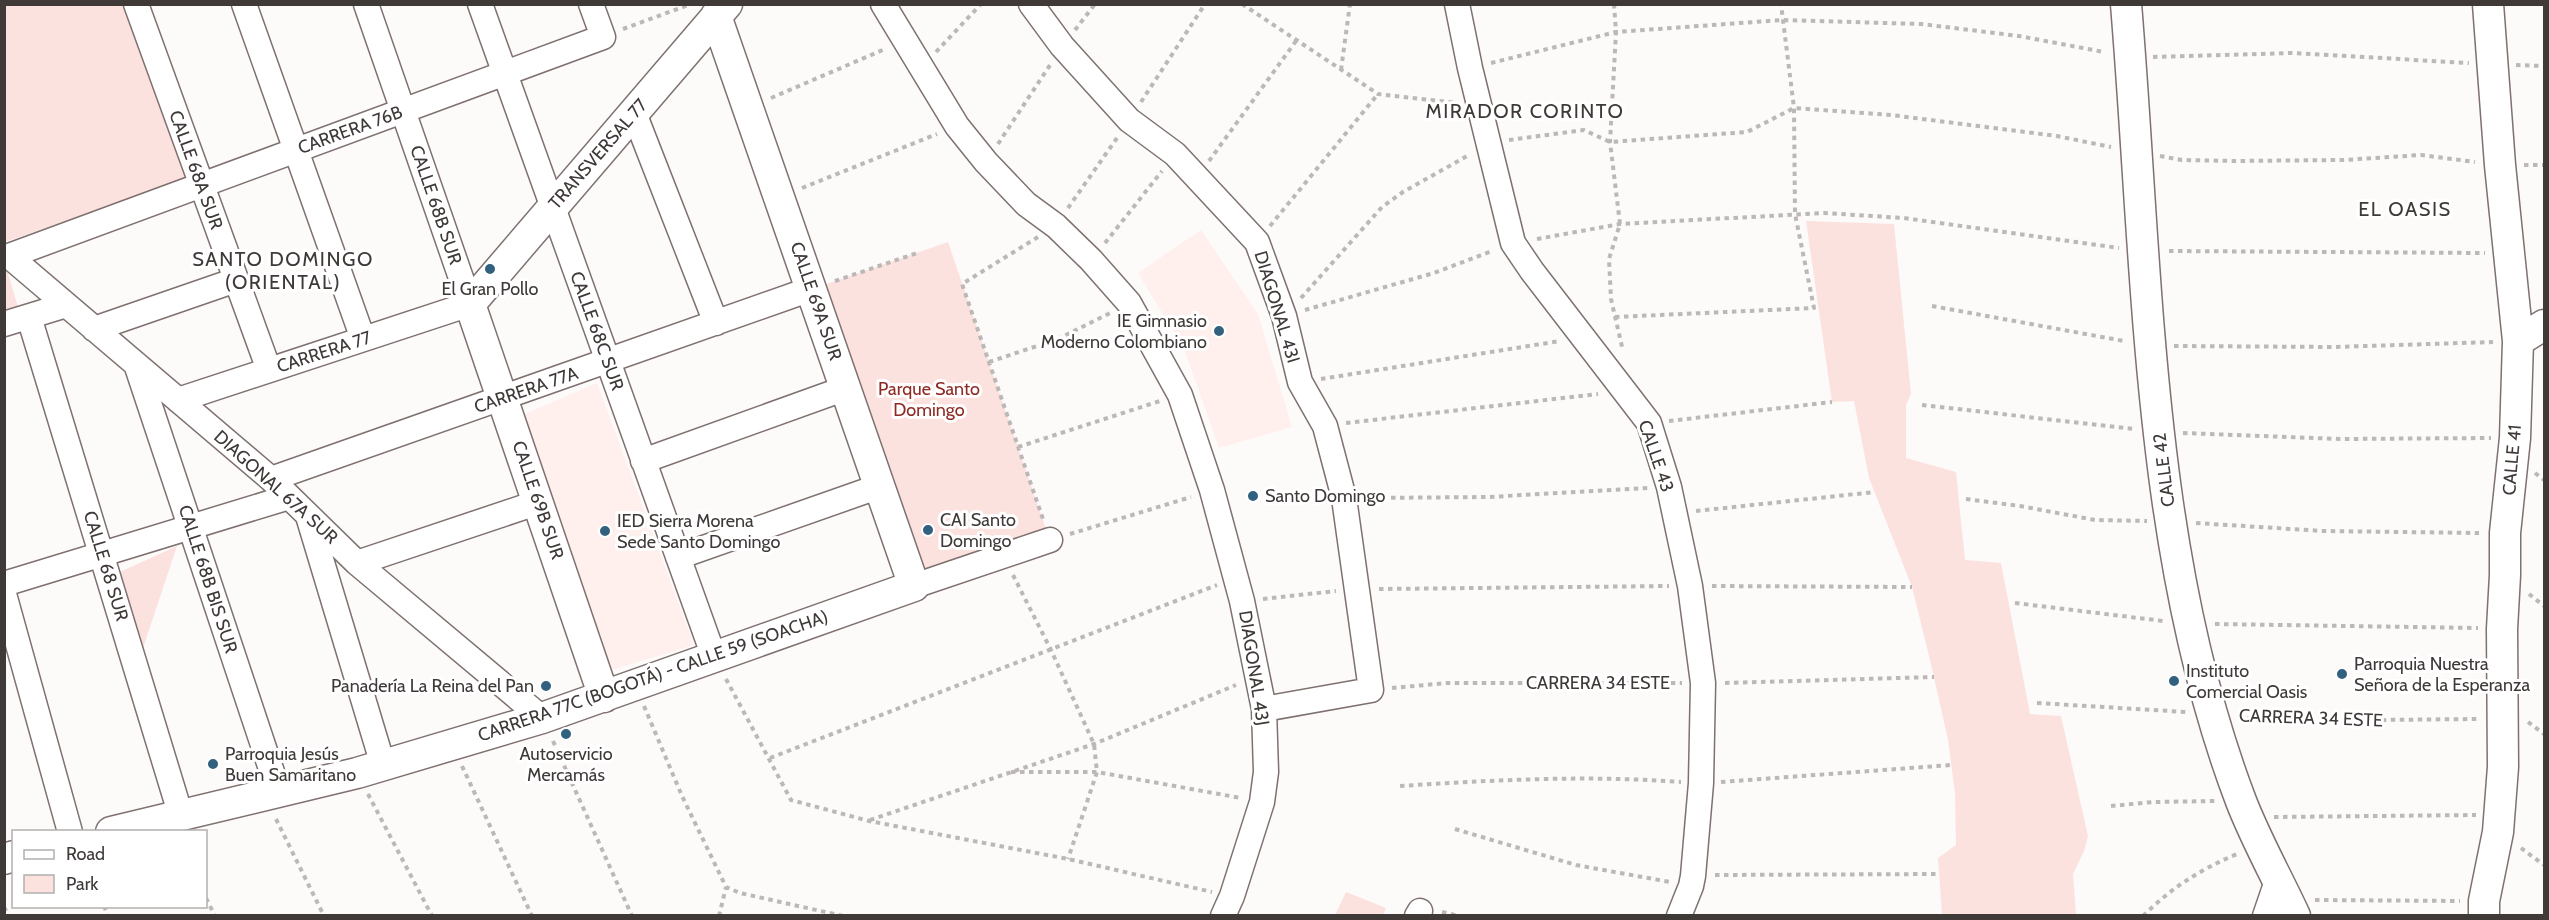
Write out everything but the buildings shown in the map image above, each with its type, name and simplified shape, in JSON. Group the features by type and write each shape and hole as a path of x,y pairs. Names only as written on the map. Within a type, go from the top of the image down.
{"street":[{"name":"CALLE 68A SUR","path":"136,4 269,370"},
{"path":"244,4 363,339"},
{"name":"CALLE 68B SUR","path":"366,4 470,304"},
{"name":"CALLE 68C SUR","path":"480,4 714,657"},
{"path":"591,4 603,37"},
{"name":"DIAGONAL 43J","path":"882,4 957,126 986,162 1026,204 1056,226 1091,260 1129,303 1180,395 1212,490 1242,601 1264,708 1266,772 1262,802 1227,906"},
{"name":"DIAGONAL 43I","path":"1031,4 1062,46 1129,120 1175,154 1198,176 1257,242 1284,316 1300,382 1324,426 1344,498 1371,690"},
{"name":"CALLE 43","path":"1457,4 1470,68 1513,243 1649,423 1669,487 1690,586 1703,684 1701,783 1692,881 1679,915"},
{"name":"CALLE 42","path":"2126,4 2144,251 2170,521 2190,624 2214,714 2250,821 2281,902"},
{"name":"CALLE 41","path":"2484,908 2498,832 2503,767 2501,718 2505,533 2515,438 2518,341 2500,165 2488,4"},
{"name":"CALLE 69A SUR","path":"711,8 748,107 914,586"},
{"name":"TRANSVERSAL 77","path":"470,304 634,113 711,8"},
{"name":"CARRERA 76B","path":"9,256 603,37"},
{"path":"634,113 716,323"},
{"name":"DIAGONAL 67A SUR","path":"9,256 271,479 357,563 542,718"},
{"path":"94,329 236,280"},
{"name":"CARRERA 77A","path":"271,479 811,289"},
{"name":"CARRERA 77","path":"178,399 470,304"},
{"name":"CALLE 69B SUR","path":"470,304 604,697"},
{"path":"4,324 66,305"},
{"name":"CALLE 68 SUR","path":"28,317 103,554 181,816"},
{"path":"2518,341 2544,325"},
{"name":"CALLE 68B BIS SUR","path":"136,364 191,527 272,795"},
{"path":"643,461 846,388"},
{"path":"678,557 880,486"},
{"path":"4,584 288,497"},
{"path":"357,563 539,502"},
{"path":"307,513 370,769"},
{"path":"914,586 1050,540"},
{"name":"CARRERA 77C (BOGOTÁ) - CALLE 59 (SOACHA)","path":"116,830 272,795 370,769 542,718 914,586"},
{"path":"4,594 70,830"},
{"path":"1264,708 1371,690"}],"path":[{"path":"921,68 981,4"},
{"path":"986,162 1062,46 1095,4"},
{"path":"1242,4 1378,94 1480,106"},
{"path":"1341,70 1350,4"},
{"path":"1614,4 1616,32 1610,142 1620,224 1609,259 1611,299 1626,359"},
{"path":"1615,317 1814,308 1795,214 1794,108 1781,4"},
{"path":"603,37 711,8"},
{"path":"1470,68 1616,32 1782,20 1921,24 2019,36 2131,57 2292,53 2544,66"},
{"path":"748,107 906,40"},
{"path":"1198,176 1296,41"},
{"path":"1257,242 1378,94"},
{"path":"1284,316 1382,207 1403,192 1490,143 1584,130 1610,142 1748,132 1794,108 1891,115 2057,136 2182,160 2344,160 2421,155 2500,165 2544,165"},
{"path":"779,197 957,126"},
{"path":"1091,260 1175,154"},
{"path":"1284,316 1434,273 1513,243 1620,224 1795,214 1824,213 1904,218 2144,251 2510,253"},
{"path":"1056,226 962,284 1050,540 1212,490"},
{"path":"811,289 917,253"},
{"path":"989,362 1058,339 1129,303"},
{"path":"1932,306 2152,345 2334,347 2518,341"},
{"path":"1300,382 1583,337"},
{"path":"1324,426 1624,391"},
{"path":"1018,447 1180,395"},
{"path":"1649,423 1832,402"},
{"path":"1922,405 2160,432 2340,439 2515,438"},
{"path":"1344,498 1488,496 1669,487"},
{"path":"1674,513 1875,492"},
{"path":"1966,499 2095,520 2170,521 2323,531 2505,533"},
{"path":"1003,555 1052,650 1094,744 1097,772 1068,859"},
{"path":"770,758 1235,578"},
{"path":"1242,601 1357,589 1912,587"},
{"path":"2015,603 2190,624 2502,629"},
{"path":"714,657 791,800 869,821 1068,859 1227,906"},
{"path":"869,821 1005,772 1094,744 1258,676"},
{"name":"CARRERA 34 ESTE","path":"1371,690 1446,682 1703,684 1934,677"},
{"path":"635,686 682,796 726,887 719,915"},
{"name":"CARRERA 34 ESTE","path":"2037,703 2214,714 2270,721 2522,718 2544,734"},
{"path":"542,718 632,915"},
{"path":"451,744 532,915"},
{"path":"1400,786 1517,778 1629,778 1701,783 1951,765"},
{"path":"370,769 432,915"},
{"path":"1005,772 1097,772 1262,802"},
{"path":"272,795 324,915"},
{"path":"2111,806 2153,802 2250,821 2498,815"},
{"path":"2143,915 2164,895 2204,868 2250,821"},
{"path":"1455,829 1576,865 1692,881 1939,874"},
{"path":"726,887 740,893 843,915"},
{"path":"207,900 215,915"},
{"path":"2281,902 2484,908"},
{"path":"4,907 9,915"}],"shaded area":[{"name":"IE Gimnasio Moderno Colombiano","path":"1201,230 1258,314 1292,427 1219,448 1184,349 1138,273"},
{"name":"IED Sierra Morena Sede Santo Domingo","path":"597,383 694,645 609,671 518,417"}],"green space":[{"path":"4,5 127,5 187,179 5,242"},
{"path":"1806,221 1894,224 1911,394 1906,405 1906,458 1956,472 1965,560 2001,563 2030,714 2061,716 2088,836 2073,874 2076,915 1942,915 1938,858 1956,845 1955,793 1948,740 1912,587 1869,478 1854,401 1832,402"},
{"name":"Parque Santo Domingo","path":"948,242 1048,535 919,580 818,287"},
{"path":"4,260 18,307 5,311 4,311"},
{"path":"177,546 143,648 120,572"},
{"path":"1346,892 1386,908 1383,915 1335,915"}],"place":[{"name":"El Gran Pollo","path":"490,269"},
{"name":"IE Gimnasio Moderno Colombiano","path":"1219,331"},
{"name":"Santo Domingo","path":"1253,496"},
{"name":"CAI Santo Domingo","path":"928,530"},
{"name":"IED Sierra Morena Sede Santo Domingo","path":"605,531"},
{"name":"Parroquia Nuestra Señora de la Esperanza","path":"2342,674"},
{"name":"Instituto Comercial Oasis","path":"2174,681"},
{"name":"Panadería La Reina del Pan","path":"546,686"},
{"name":"Autoservicio Mercamás","path":"566,734"},
{"name":"Parroquia Jesús Buen Samaritano","path":"213,764"}],"district":[{"name":"MIRADOR CORINTO","path":"1525,111"},
{"name":"EL OASIS","path":"2405,209"},
{"name":"SANTO DOMINGO (ORIENTAL)","path":"283,270"}]}
